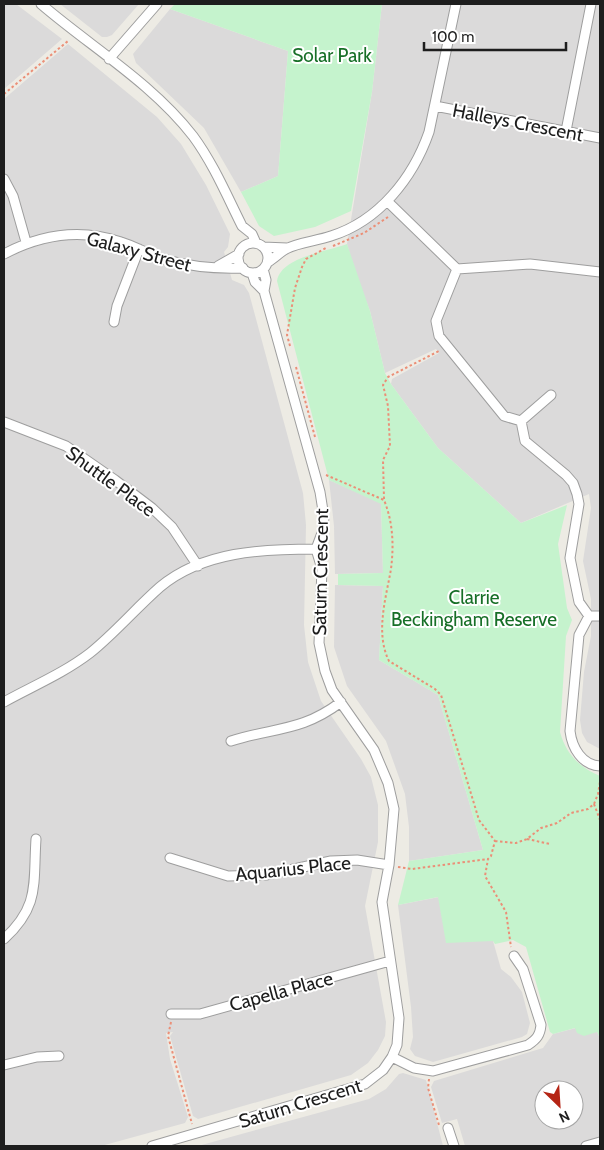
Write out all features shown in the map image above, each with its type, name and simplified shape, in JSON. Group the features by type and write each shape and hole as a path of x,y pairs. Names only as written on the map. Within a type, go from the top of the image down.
{"street":[{"path":"41,4 143,84 192,136 206,157 242,226 252,234 268,254 266,265"},
{"path":"109,59 157,4"},
{"path":"241,250 259,245 287,248 332,236 352,228 373,215 387,201 422,151 435,106 456,4"},
{"path":"566,131 591,4"},
{"name":"Halleys Crescent","path":"435,106 600,138"},
{"path":"4,179 13,196 26,242"},
{"path":"387,201 449,259 457,269"},
{"path":"242,226 239,262 243,268 252,272 266,265 287,248"},
{"name":"Galaxy Street","path":"4,254 26,242 66,233 98,236 166,260 200,268 218,266 243,268"},
{"path":"114,322 117,306 139,249"},
{"name":"Galaxy Street","path":"218,266 241,250"},
{"path":"457,269 530,264 600,272"},
{"name":"Saturn Crescent","path":"152,1146 350,1090 375,1077 392,1057 397,1045 399,1018 382,902 389,865 394,809 388,783 374,750 332,690 325,671 319,643 322,569 316,549 322,533 324,517 320,492 264,291 266,265"},
{"path":"457,269 436,321 438,336 504,416 521,421"},
{"name":"Saturn Crescent","path":"252,272 255,282 264,291"},
{"path":"521,421 551,395"},
{"path":"521,421 525,440 574,483 579,504 570,558 579,602 589,616"},
{"name":"Shuttle Place","path":"4,422 66,446 115,480 152,508 172,527 190,551 198,566"},
{"path":"4,702 72,666 91,652 161,586 198,566 220,558 250,551 316,549"},
{"path":"589,616 600,616"},
{"path":"589,616 579,635 570,731 572,744 580,755 592,765 600,766"},
{"path":"231,741 292,728 325,714 341,702"},
{"path":"4,939 19,925 30,906 36,839"},
{"name":"Aquarius Place","path":"170,858 228,876 266,875 331,861 356,860 389,865"},
{"path":"392,1057 414,1068 428,1071 528,1045 538,1036 542,1025 523,969 514,956"},
{"name":"Capella Place","path":"171,1014 200,1014 390,961"},
{"path":"4,1065 38,1057 59,1056"},
{"path":"448,1128 454,1146"},
{"path":"586,1146 600,1142"}],"path":[{"path":"4,94 68,41"},
{"path":"290,349 287,335 295,288 306,259 327,247 343,243 364,233 388,217"},
{"path":"446,348 388,377 382,384 388,406 390,439 390,446 384,460 384,500 392,523 393,545 391,569 384,597 383,641 386,655 389,661 435,689 441,695 476,813 484,829 495,841 516,843 527,839 540,828 557,823 571,813 588,809 594,804 600,782"},
{"path":"296,366 317,446"},
{"path":"324,469 326,476 384,500"},
{"path":"594,804 600,820"},
{"path":"527,839 550,844"},
{"path":"495,841 491,856 488,859 485,876 489,886 506,912 508,933 514,956"},
{"path":"389,865 412,869 488,859"},
{"path":"171,1014 168,1036 192,1124"},
{"path":"428,1071 428,1088 441,1130 448,1128"}],"shaded area":[{"path":"4,4 16,4 62,39 4,89"},
{"path":"60,4 139,4 112,35 102,37"},
{"path":"382,4 600,4 600,749 587,742 582,733 580,720 584,672 591,636 591,599 583,561 591,508 589,494 521,523 438,448 391,384 392,379 439,353 436,349 385,373 370,311 357,279 347,244 372,92"},
{"path":"170,9 288,51 278,176 241,192 204,128 136,63 133,54"},
{"path":"68,44 157,117 181,144 206,185 230,234 228,247 224,252 232,280 244,285 249,293 303,493 306,525 304,625 308,662 321,701 361,759 371,777 378,805 378,842 365,906 386,1022 385,1036 378,1050 368,1063 351,1075 198,1119 193,1116 170,1036 173,1032 166,1033 170,1059 188,1117 185,1123 101,1146 4,1146 4,99"},
{"path":"329,480 381,503 383,573 335,574 334,526"},
{"path":"335,585 383,586 379,660 438,695 483,850 409,861 409,827 405,794 386,741 347,686 334,647"},
{"path":"439,897 493,941 501,969 511,977 522,992 530,1023 527,1034 522,1037 433,1062 415,1056 410,1049 413,1037 411,1007 398,905"},
{"path":"576,1028 597,1032 600,1038 600,1146 465,1146 457,1119 442,1123 431,1087 434,1081 543,1048 553,1034"},
{"path":"403,1073 426,1080 443,1146 198,1146 369,1099 386,1089 399,1074"}],"green space":[{"name":"Solar Park","path":"175,4 382,4 372,92 351,211 315,227 274,236 259,226 241,192 278,176 288,51 170,9"},
{"name":"Clarrie Beckingham Reserve","path":"347,244 370,311 385,373 438,448 521,523 567,505 558,544 567,608 572,620 566,636 560,732 566,747 574,759 600,776 600,1038 597,1032 584,1036 577,1033 575,1028 553,1034 550,1032 526,947 513,940 495,944 493,941 446,943 438,897 398,905 409,861 483,850 438,695 379,660 383,586 338,585 338,574 383,573 381,504 329,480 277,281 280,273 295,261"}]}
